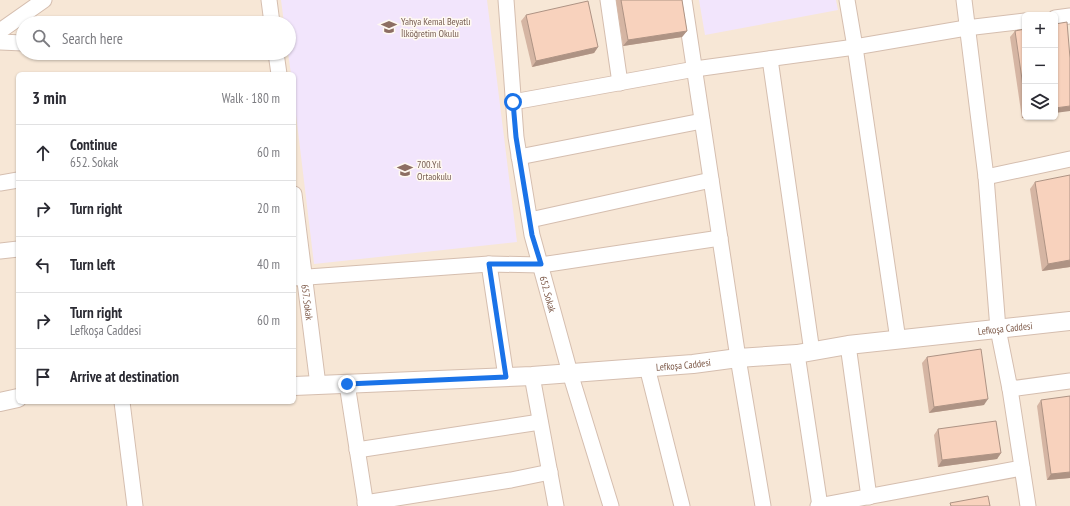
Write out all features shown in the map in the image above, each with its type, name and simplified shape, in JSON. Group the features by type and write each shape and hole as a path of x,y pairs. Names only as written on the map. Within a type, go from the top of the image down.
{"street":[{"path":"21,16 44,0"},
{"path":"269,0 271,16"},
{"name":"652. Sokak","path":"506,0 516,137 532,235 570,373 612,506"},
{"path":"608,0 620,83"},
{"path":"684,0 738,358 763,506"},
{"path":"847,0 856,47 898,340"},
{"path":"964,0 966,28 986,177 998,329 1010,389 1028,506"},
{"path":"1058,18 1070,16"},
{"path":"0,31 16,20"},
{"path":"513,102 695,69 856,47 966,28 1022,21"},
{"path":"0,42 16,43"},
{"path":"770,59 805,353 819,506 846,503 869,497 1022,468"},
{"path":"277,60 279,72"},
{"path":"519,157 702,121"},
{"path":"986,177 1070,159"},
{"path":"0,183 16,180"},
{"path":"530,220 711,180"},
{"name":"657. Sokak","path":"296,227 299,277 318,385"},
{"path":"299,277 489,264 541,264 720,238"},
{"path":"0,251 16,249"},
{"path":"489,264 506,377"},
{"name":"Lefkoşa Caddesi","path":"296,386 532,376 693,364 738,358 805,353 848,345 1070,321"},
{"path":"848,345 869,497"},
{"path":"647,367 682,506"},
{"path":"532,376 556,506"},
{"path":"1010,389 1070,382"},
{"path":"347,384 366,505 550,472"},
{"path":"0,402 16,398"},
{"path":"122,404 135,506"},
{"path":"357,450 540,422"}],"shaded area":[{"path":"0,0 1070,0 1070,506 0,506"},
{"name":"700.Yıl Ortaokulu","path":"281,0 487,0 517,242 314,264 296,115 296,72 291,72 289,60 296,60 296,16 283,16"},
{"path":"699,0 836,0 838,10 705,35"}],"building":[{"path":"621,0 682,0 687,31 628,40"},
{"path":"588,1 598,47 536,61 526,15"},
{"path":"1067,22 1070,58 1070,106 1058,108 1058,48 1058,24"},
{"path":"1022,30 1022,79 1015,31"},
{"path":"1070,175 1070,260 1048,264 1035,182"},
{"path":"981,349 988,399 934,407 927,357"},
{"path":"1070,396 1070,472 1051,474 1041,400"},
{"path":"996,421 1001,453 942,460 938,429"},
{"path":"988,496 990,506 951,506 950,503"}],"place":[{"name":"Yahya Kemal Beyatlı İlköğretim Okulu","path":"389,27"},
{"name":"700.Yıl Ortaokulu","path":"405,170"}],"route":[{"path":"347,384 506,377 489,264 541,264 532,235 516,137 513,102"}]}
